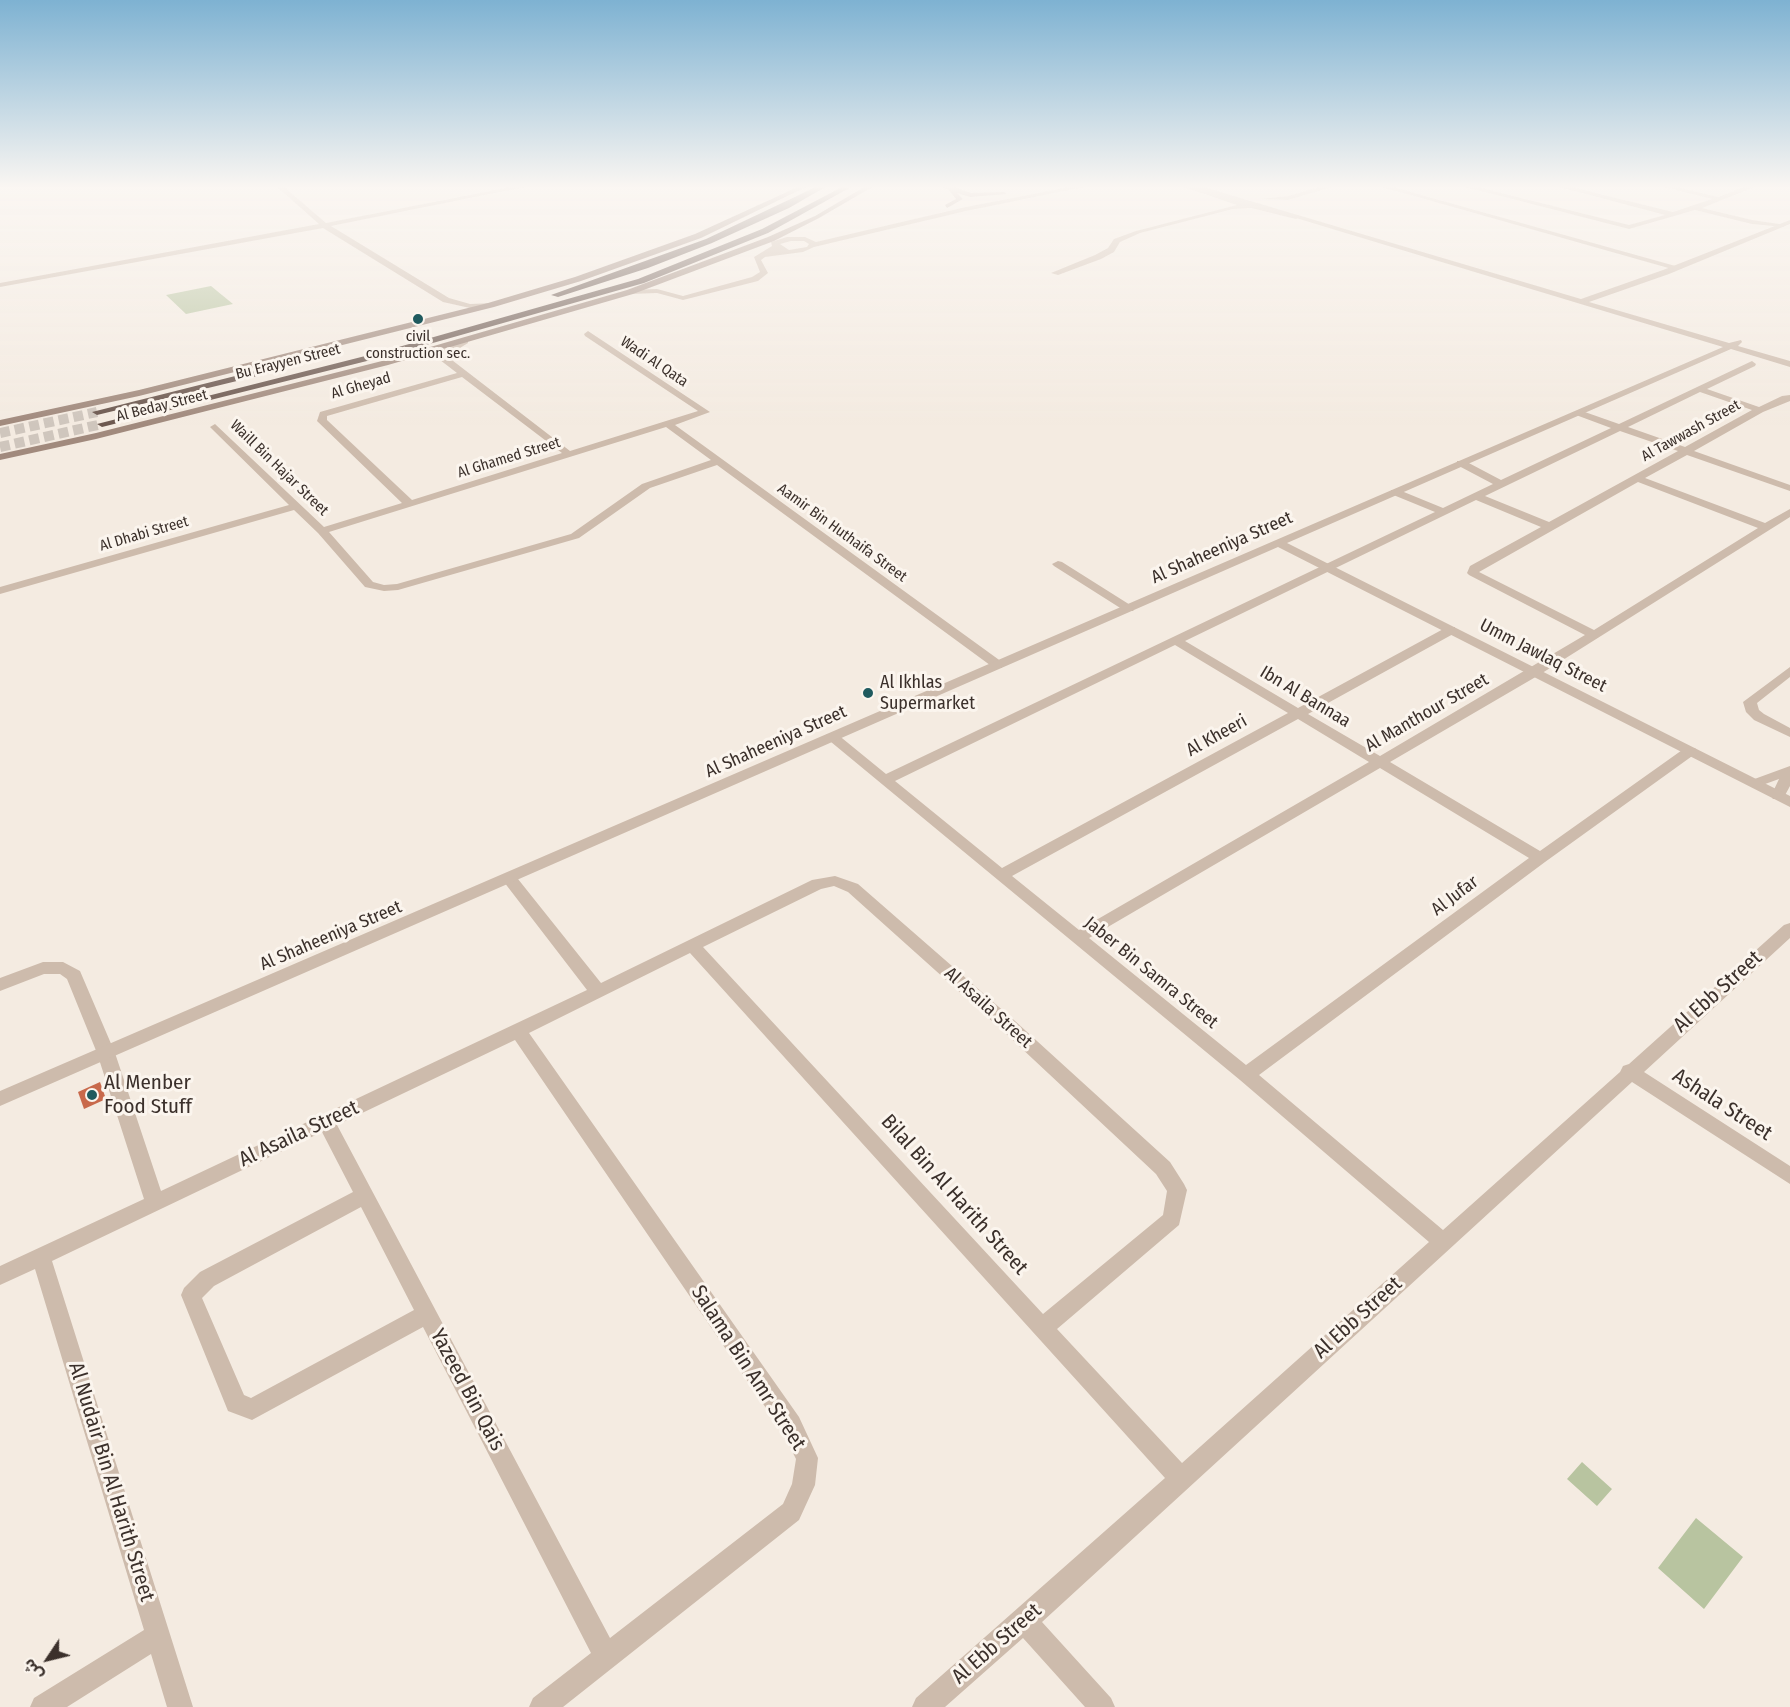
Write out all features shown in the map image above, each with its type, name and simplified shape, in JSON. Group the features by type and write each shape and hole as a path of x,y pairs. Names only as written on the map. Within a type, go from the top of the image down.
{"highway":[{"path":"560,284 624,266"},
{"name":"Bu Erayyen Street","path":"97,412 474,318 646,266"},
{"name":"Bu Erayyen Street","path":"102,424 395,351 641,281 679,266"},
{"path":"554,316 641,281"}],"main road":[{"name":"Al Beday Street","path":"0,423 139,393 433,321 492,305 613,266"},
{"name":"Al Beday Street","path":"0,457 107,434 465,341 630,292 657,287 708,266"}],"street":[{"path":"0,285 104,266"},
{"path":"390,266 446,300 470,306 492,305"},
{"path":"657,287 672,297 692,297 755,279 764,273 759,266"},
{"path":"1055,273 1075,266"},
{"path":"1468,266 1645,314"},
{"path":"1469,266 1582,298 1722,344"},
{"path":"1659,266 1671,269"},
{"path":"1556,290 1582,298 1603,294 1679,266"},
{"path":"1582,298 1671,269"},
{"path":"1603,294 1611,303 1736,344 1790,358"},
{"path":"433,321 448,312 450,306 446,300"},
{"name":"Wadi Al Qata","path":"588,334 705,412"},
{"path":"1691,334 1705,342 1706,355 1740,354 1766,357"},
{"path":"443,358 446,352 465,341"},
{"name":"Al Shaheeniya Street","path":"1706,355 1722,344 1736,344"},
{"path":"1736,344 1790,364"},
{"name":"Al Shaheeniya Street","path":"0,1099 1579,413 1706,355 1736,344"},
{"path":"415,354 443,358 570,455"},
{"path":"885,780 1752,364"},
{"name":"Al Gheyad","path":"410,504 322,420 322,414 462,374"},
{"name":"Al Tawwash Street","path":"1699,389 1760,410"},
{"name":"Al Tawwash Street","path":"1595,635 1473,573 1474,568 1760,410 1782,399 1790,398"},
{"name":"Al Ghamed Street","path":"322,531 705,412"},
{"path":"1579,413 1790,488"},
{"name":"Aamir Bin Huthaifa Street","path":"669,425 998,665"},
{"name":"Waill Bin Hajar Street","path":"215,427 322,531 369,585 398,587 575,536 646,486 718,461"},
{"path":"1461,463 1502,485"},
{"name":"Al Tawwash Street","path":"1637,478 1766,527"},
{"path":"1395,492 1444,512"},
{"path":"1477,496 1548,526"},
{"name":"Al Dhabi Street","path":"0,591 296,506"},
{"name":"Al Manthour Street","path":"1077,938 1535,672 1790,512"},
{"name":"Umm Jawlaq Street","path":"1279,543 1784,799"},
{"path":"1058,564 1129,608"},
{"name":"Al Kheeri","path":"1001,875 1451,630"},
{"name":"Ibn Al Bannaa","path":"1175,640 1539,858"},
{"path":"1790,671 1750,702 1753,712 1759,717 1790,733"},
{"name":"Jaber Bin Samra Street","path":"832,737 1246,1075 1443,1242"},
{"name":"Al Jufar","path":"1246,1075 1539,858 1690,752"},
{"path":"1754,784 1790,771"},
{"path":"1784,799 1790,771"},
{"path":"509,878 597,990"},
{"name":"Al Asaila Street","path":"0,1276 518,1031 597,990 817,884 835,881 853,888 1163,1168 1177,1190 1172,1219 1042,1328"},
{"name":"Al Ebb Street","path":"925,1707 1024,1621 1629,1071 1790,928"},
{"name":"Bilal Bin Al Harith Street","path":"691,944 1181,1479"},
{"path":"0,985 43,968 63,968 74,975 106,1053 155,1202"},
{"name":"Salama Bin Amr Street","path":"518,1031 791,1425 807,1458 803,1485 791,1512 542,1707"},
{"name":"Ashala Street","path":"1629,1071 1790,1176"},
{"name":"Yazeed Bin Qais","path":"326,1122 607,1658"},
{"path":"365,1195 207,1278 191,1295 236,1403 252,1409 427,1314"},
{"name":"Al Nudair Bin Al Harith Street","path":"41,1257 180,1707"},
{"path":"1024,1621 1102,1707"},
{"path":"43,1707 158,1635"}],"green space":[{"path":"211,286 233,304 186,314 166,295"},
{"path":"1582,1462 1612,1489 1597,1506 1567,1479"},
{"path":"1696,1518 1743,1557 1704,1609 1658,1568"}],"building":[{"name":"Al Menber Food Stuff","path":"100,1082 106,1099 84,1109 78,1092"}],"tunnel":[{"path":"0,433 97,412"},
{"path":"0,447 102,424"}],"place":[{"name":"civil construction sec.","path":"418,319"},
{"name":"Al Ikhlas Supermarket","path":"868,693"},
{"name":"Al Menber Food Stuff","path":"92,1095"}]}
